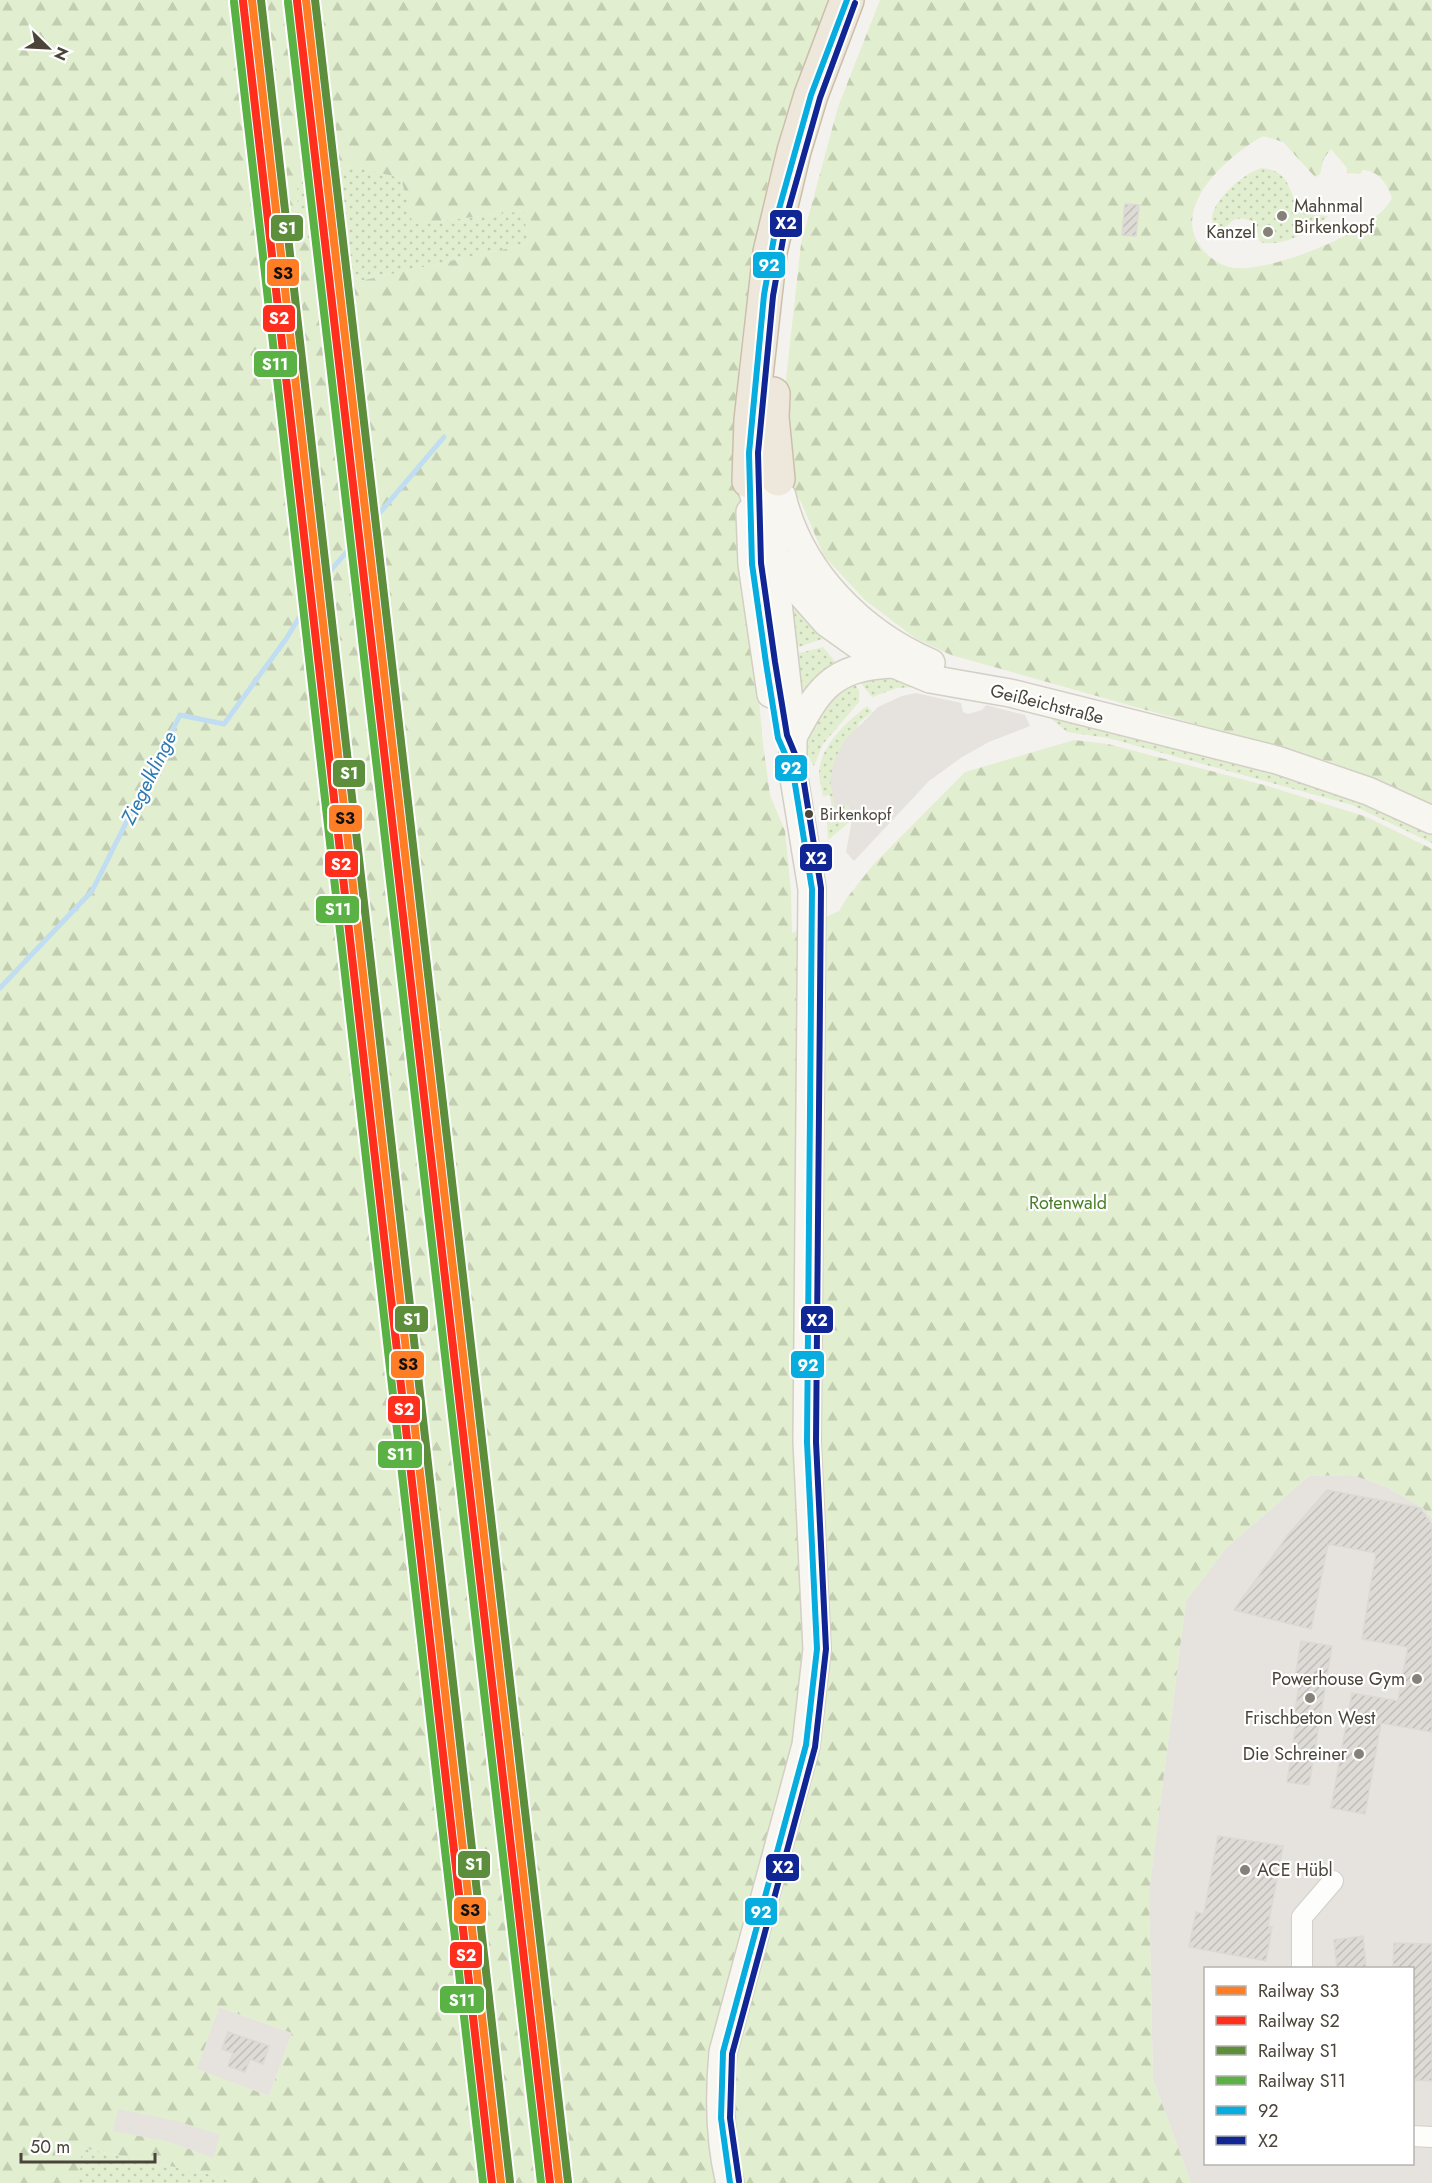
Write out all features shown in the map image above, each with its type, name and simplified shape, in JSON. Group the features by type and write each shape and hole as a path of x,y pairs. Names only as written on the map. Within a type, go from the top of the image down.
{"highway":[{"path":"764,480 751,420 770,252 801,128 847,0"},
{"path":"764,480 774,385 797,218 830,103 869,0"}],"main road":[{"path":"730,2183 721,2136 720,2090 723,2052 806,1745 814,1695 817,1649 807,1442 812,889 793,772 793,737 764,480"},
{"path":"764,480 784,506 803,549 824,581 849,609 873,630 904,650 993,689"},
{"path":"764,480 752,564 778,738 793,772"},
{"name":"Geißeichstraße","path":"774,554 796,589 827,623 858,646 892,664 946,683 993,689 1277,760 1368,791 1432,820"},
{"path":"793,737 814,698 824,687 855,669 892,664"}],"street":[{"path":"1302,1967 1302,1917 1333,1881"},
{"path":"1414,2136 1432,2137"}],"shaded area":[{"path":"916,693 961,703 963,712 968,714 982,710 986,705 1025,715 1030,726 989,742 962,757 929,781 854,861 846,852 852,820 848,805 835,808 830,780 835,759 844,741 878,707 902,696"},
{"path":"1352,1475 1387,1487 1423,1508 1432,1518 1432,2183 1191,2183 1153,2079 1149,1892 1186,1601 1227,1547 1309,1476"},
{"path":"219,2007 292,2033 269,2096 196,2069"},
{"path":"118,2109 177,2121 220,2135 213,2158 170,2142 113,2131"},
{"path":"1414,2154 1432,2156 1432,2183 1268,2183 1307,2165 1414,2165"}],"green space":[{"name":"Rotenwald","path":"0,0 830,0 788,109 759,224 741,343 732,462 738,462 763,744 770,795 785,831 791,891 792,933 839,911 873,865 965,772 1074,740 1108,744 1268,786 1367,817 1432,849 1432,1518 1423,1508 1387,1487 1352,1475 1309,1476 1227,1547 1186,1601 1149,1892 1153,2079 1191,2183 227,2183 228,2178 83,2148 76,2183 0,2183","holes":["351,166 401,178 413,224 524,211 528,244 360,281 298,238 297,178","219,2007 292,2033 269,2096 197,2069"]},
{"path":"880,0 1432,0 1432,807 1331,762 951,655 915,638 865,600 824,556 802,504 788,480 783,406 801,244 838,107","holes":["1263,136 1283,142 1315,177 1320,174 1324,158 1331,149 1347,168 1347,173 1360,174 1363,170 1374,173 1385,183 1392,198 1382,211 1365,224 1318,248 1267,265 1245,268 1221,264 1200,246 1193,230 1193,214 1198,198 1220,168 1249,144"]},
{"path":"351,166 401,178 413,224 524,211 528,244 360,281 298,238 297,178"},
{"path":"1262,168 1273,170 1285,179 1299,207 1306,214 1328,216 1297,237 1278,243 1260,242 1255,223 1244,219 1231,222 1222,236 1219,235 1212,217 1218,202 1231,187 1247,175"},
{"path":"786,590 831,636 796,648"},
{"path":"823,647 840,668 804,705 793,659 796,654"},
{"path":"875,672 922,687 897,688 872,697 859,681"},
{"path":"850,678 859,690 859,702 823,744 814,766 807,754 808,725"},
{"path":"867,706 872,712 859,723 835,807 848,805 852,820 828,840 827,822 833,819 830,795 823,796 819,776 821,763 824,753 836,735"},
{"path":"1050,718 1235,761 1320,787 1432,835 1432,843 1352,805 1108,738 1067,732"},
{"path":"82,2148 228,2178 227,2183 76,2183"}],"building":[{"path":"1125,204 1139,205 1136,236 1122,235"},
{"path":"1327,1490 1420,1508 1432,1525 1432,1732 1381,1723 1365,1814 1331,1808 1352,1693 1398,1701 1408,1647 1362,1639 1376,1553 1328,1544 1311,1629 1234,1610 1288,1535"},
{"name":"Frischbeton West","path":"1301,1641 1332,1646 1309,1785 1287,1782 1297,1718 1294,1718 1300,1679 1295,1678"},
{"path":"1218,1836 1283,1846 1268,1926 1272,1927 1266,1961 1189,1947 1196,1912 1204,1914"},
{"path":"1363,1936 1366,1967 1337,1967 1334,1940"},
{"path":"1394,1943 1432,1944 1432,2081 1414,2080 1414,1967 1393,1967"},
{"path":"228,2032 269,2046 263,2064 250,2059 245,2072 228,2066 233,2053 222,2049"}],"waterway":[{"name":"Ziegelklinge","path":"0,988 92,891 180,715 224,724 286,639 321,582 444,437"}],"rail line":[{"name":"S3","path":"252,0 501,2183"},
{"name":"S1","path":"261,0 510,2182"},
{"name":"S3","path":"306,0 559,2183"},
{"name":"S1","path":"315,0 568,2182"},
{"name":"S2","path":"243,1 492,2183"},
{"name":"S2","path":"297,1 550,2183"},
{"name":"S11","path":"234,2 483,2183"},
{"name":"S11","path":"288,2 541,2183"}],"transit line":[{"name":"92","path":"730,2183 721,2118 723,2052 806,1745 817,1649 807,1442 812,889 793,772 778,738 766,663 752,564 749,453 764,295 779,209 811,95 847,0"},
{"name":"X2","path":"739,2181 730,2118 732,2054 815,1747 826,1649 816,1442 821,888 802,771 787,735 775,662 761,563 758,453 773,296 788,211 820,98 855,3"}],"place":[{"name":"Mahnmal Birkenkopf","path":"1282,216"},
{"name":"Kanzel","path":"1268,232"},
{"name":"Birkenkopf","path":"809,814"},
{"name":"Powerhouse Gym","path":"1417,1679"},
{"name":"Frischbeton West","path":"1310,1698"},
{"name":"Die Schreiner","path":"1359,1754"},
{"name":"ACE Hübl","path":"1245,1870"}]}
